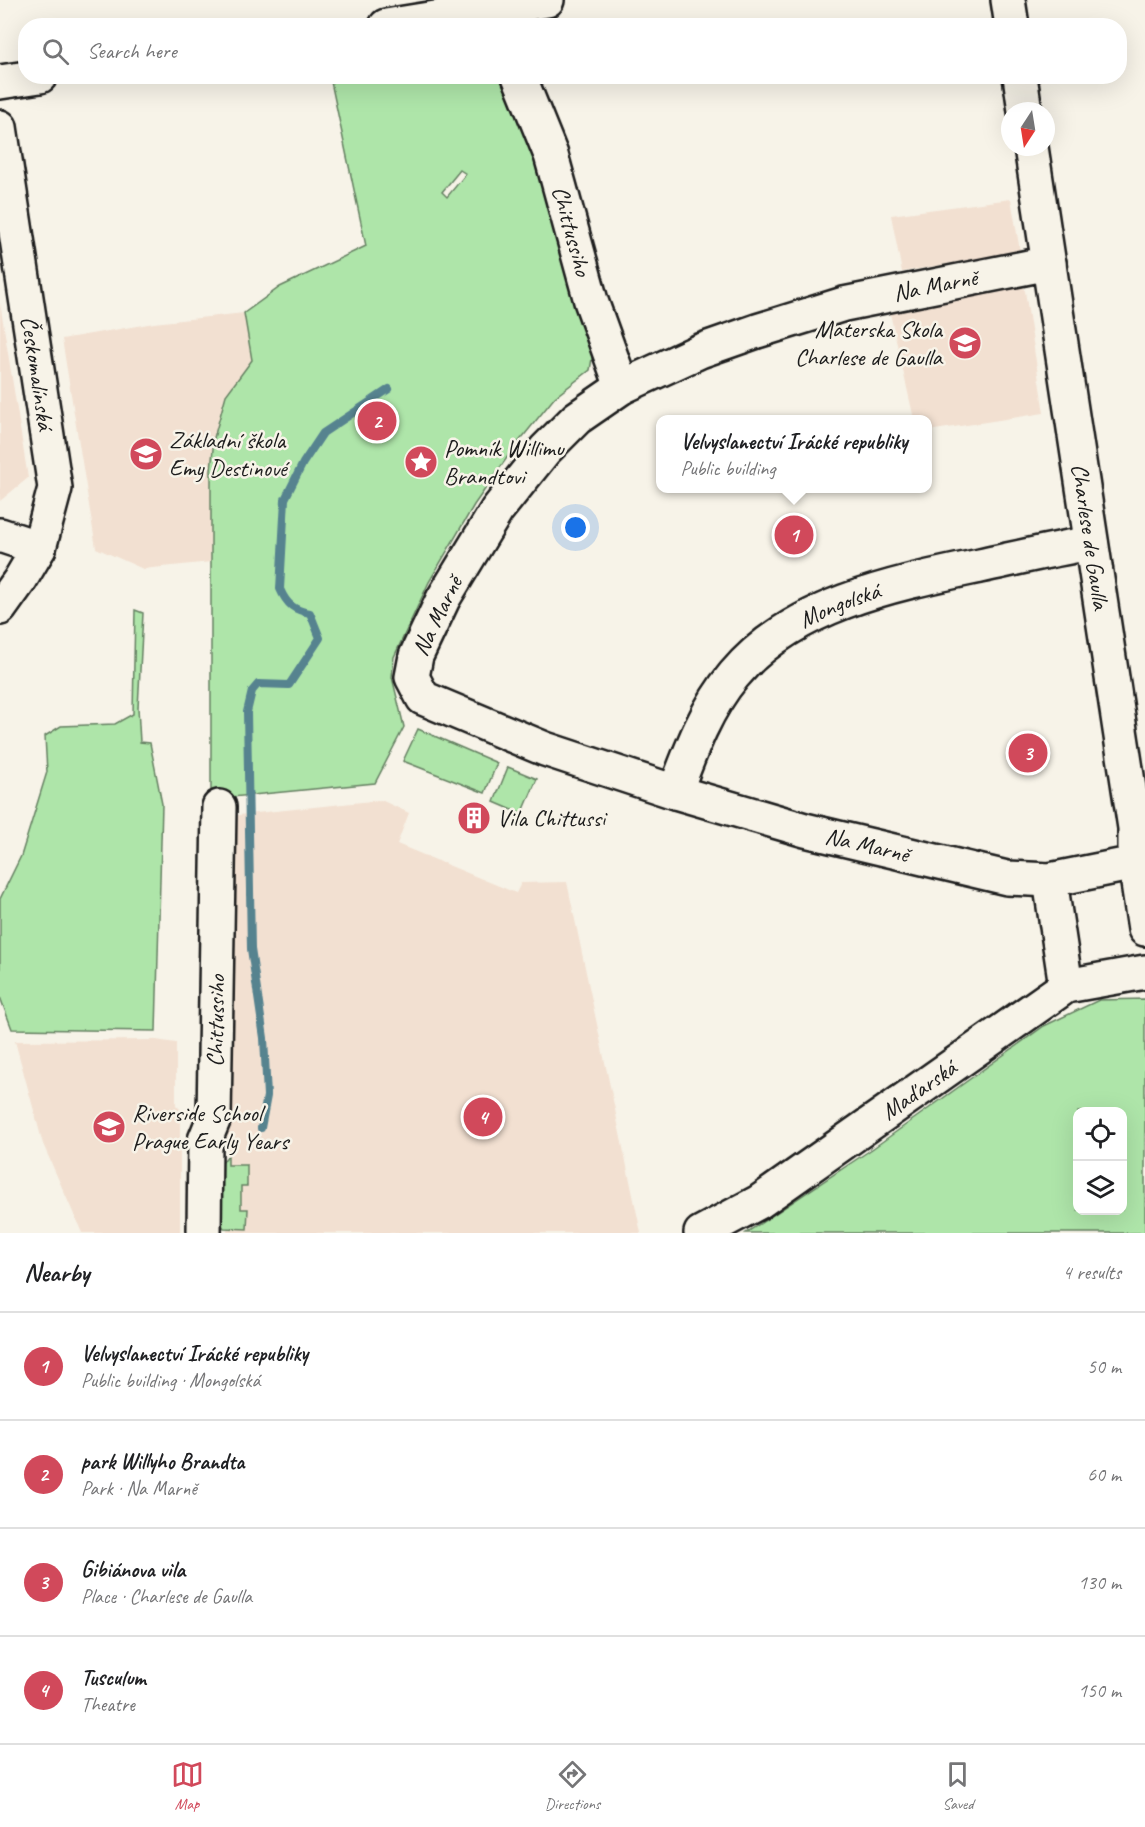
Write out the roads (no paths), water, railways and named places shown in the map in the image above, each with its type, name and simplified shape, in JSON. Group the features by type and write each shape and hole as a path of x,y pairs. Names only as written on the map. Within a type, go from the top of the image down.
{"street":[{"path":"445,18 496,11 547,0"},
{"path":"1008,0 1011,18"},
{"path":"0,82 18,79"},
{"name":"Chittussiho","path":"522,84 551,155 591,301 622,387"},
{"path":"1021,84 1024,102"},
{"name":"Českomalínská","path":"0,128 55,473 52,506 39,548 0,608"},
{"name":"Charlese de Gaulla","path":"1032,156 1136,828 1135,862 1145,928"},
{"name":"Na Marně","path":"1048,263 844,304 700,351 622,387 577,418 545,450 497,510 443,599 416,656 412,677 423,698 545,749 675,792 805,830 1007,878 1050,880 1135,862"},
{"path":"0,535 39,548"},
{"name":"Mongolská","path":"675,792 699,732 734,675 754,654 801,621 850,600 919,579 1092,543"},
{"name":"Chittussiho","path":"204,1233 205,1140 214,1118 219,807"},
{"path":"1050,880 1066,986"},
{"name":"Maďarská","path":"701,1233 759,1202 1066,986 1145,972"},
{"path":"192,1107 199,1133 205,1140"}],"waterway":[{"path":"261,1128 267,1096 264,1038 251,949 247,712 252,691 258,684 289,685 320,638 310,613 292,606 280,589 285,499 303,463 323,433 389,389"}],"place":[{"name":"Materska Skola Charlese de Gaulla","path":"965,343"},
{"name":"park Willyho Brandta","path":"377,421"},
{"name":"Základní škola Emy Destinové","path":"146,454"},
{"name":"Pomník Willimu Brandtovi","path":"421,462"},
{"name":"Velvyslanectví Irácké republiky","path":"794,535"},
{"name":"Gibiánova vila","path":"1028,753"},
{"name":"Vila Chittussi","path":"474,818"},
{"name":"Tusculum","path":"483,1117"},
{"name":"Riverside School Prague Early Years","path":"109,1127"}]}
